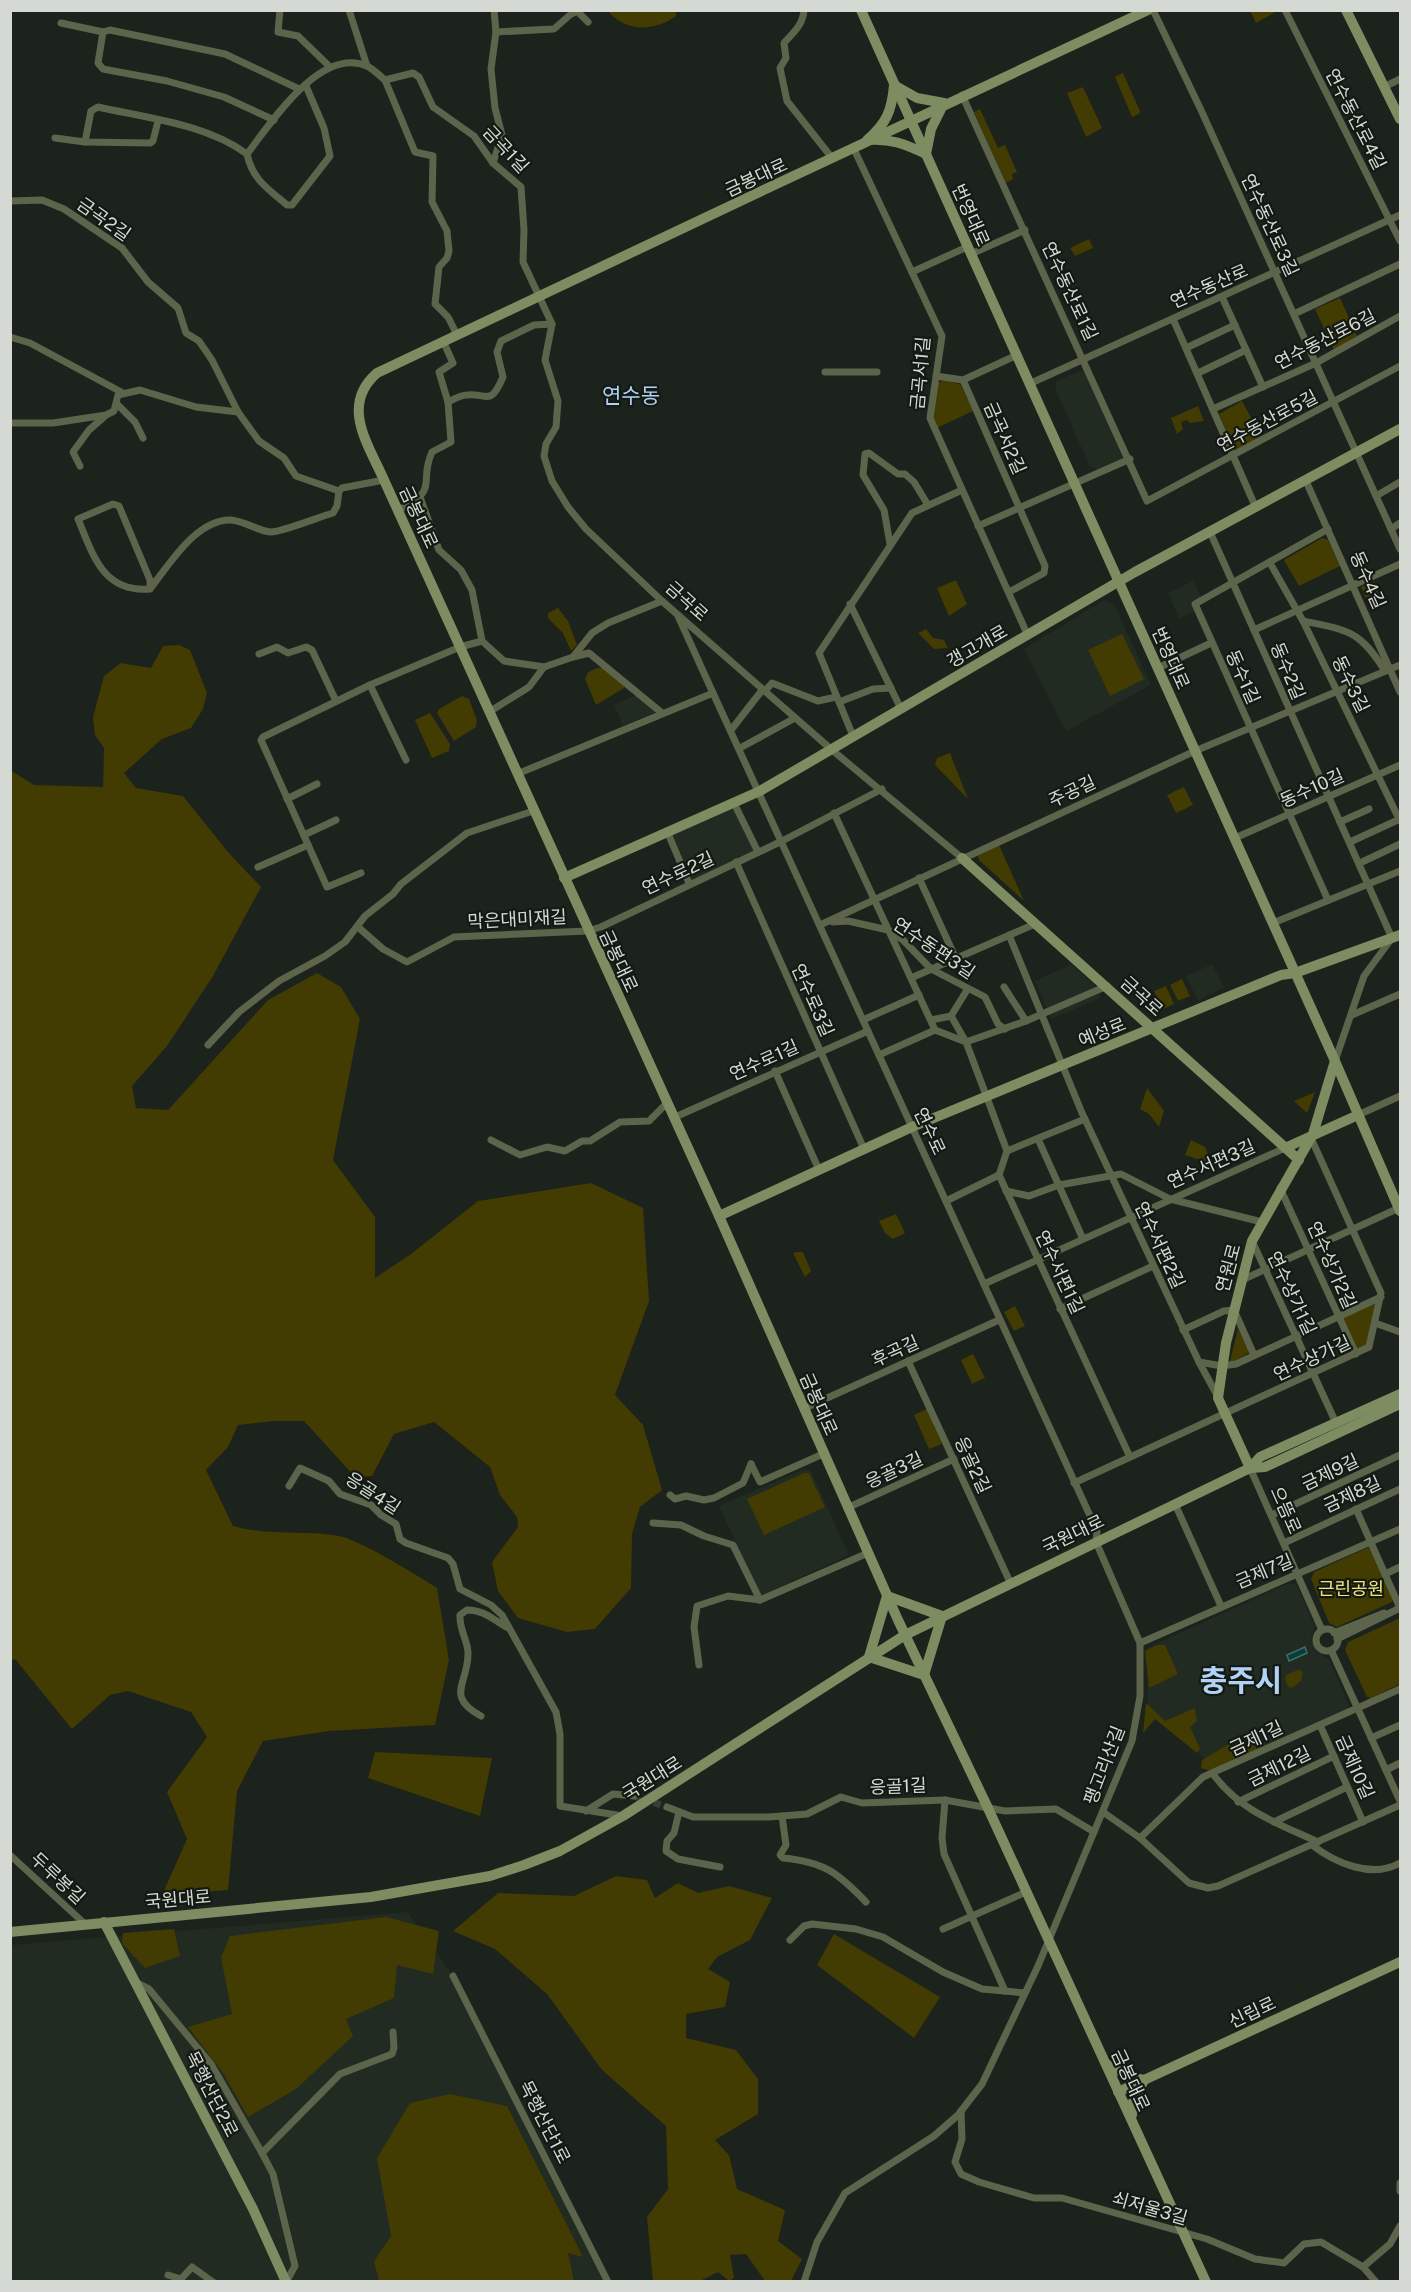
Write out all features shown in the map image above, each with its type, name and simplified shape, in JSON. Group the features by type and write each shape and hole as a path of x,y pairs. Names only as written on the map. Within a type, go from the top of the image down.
{"street":[{"path":"280,10 278,32 298,36 329,66"},
{"path":"349,10 366,66"},
{"path":"493,163 502,135 495,108 491,69 496,32 494,10"},
{"path":"804,10 804,19 784,43 786,58 780,68 787,101 832,158"},
{"name":"번영대로","path":"861,10 1296,973 1400,1209"},
{"name":"금봉대로","path":"1150,10 944,103 377,373 366,382 358,412 360,425 384,480 587,931 719,1216 847,1508 1206,2282"},
{"name":"연수동산로3길","path":"1150,10 1276,273 1401,549"},
{"name":"연수동산로4길","path":"1285,10 1401,241"},
{"path":"1346,10 1401,119"},
{"path":"496,32 554,28 578,11 588,22"},
{"path":"60,23 103,32 110,30 225,54 302,88 324,128 330,156 292,205 287,205 258,182 247,154 237,146 201,131 98,107 91,111 85,142"},
{"path":"103,32 98,63 103,69 167,81 224,97 274,120"},
{"path":"247,154 302,88 329,66 350,64 366,66 386,80 415,152 433,156 432,202 447,231 449,251 447,258 439,267 435,304 448,317 457,335"},
{"name":"금곡1길","path":"386,80 413,73 419,77 433,107 474,136 493,163 521,187 523,262 540,297"},
{"path":"1384,87 1401,79"},
{"path":"894,85 917,98 944,103 931,129 926,154 902,142 886,139 867,140 882,128 889,115 894,85"},
{"name":"연수동산로1길","path":"962,95 1130,459 1147,501"},
{"path":"55,138 85,142 150,143 153,141 158,121"},
{"name":"금곡서1길","path":"853,147 942,336 930,418 1028,636"},
{"name":"금곡2길","path":"10,201 42,200 64,208 128,254 148,282 178,308 186,333 199,341 212,360 249,431 285,459 296,476 339,491"},
{"name":"연수동산로","path":"1029,384 1401,215"},
{"path":"912,272 1025,230"},
{"path":"1294,314 1401,264"},
{"path":"448,402 468,394 484,398 491,396 503,377 497,352 501,340 534,324 552,324 540,297"},
{"name":"연수동산로6길","path":"1222,297 1263,387"},
{"name":"연수동산로6길","path":"1213,409 1316,363 1401,316"},
{"path":"1173,319 1256,508"},
{"name":"금곡로","path":"552,324 545,360 558,401 558,414 544,456 552,481 586,529 662,601 832,750 882,789 962,858 1299,1160"},
{"path":"1186,348 1235,325"},
{"path":"10,337 30,343 123,393"},
{"path":"398,510 420,497 428,482 432,452 452,442 448,402 440,372 453,363 443,341"},
{"path":"1198,373 1246,350"},
{"path":"936,376 963,380 1017,355"},
{"name":"연수동산로5길","path":"1147,501 1401,366"},
{"path":"825,372 877,372"},
{"name":"금곡서2길","path":"963,380 1046,569 1041,575 1009,592"},
{"path":"81,466 73,452 89,430 114,411 118,395 123,393 140,390 196,407 238,412"},
{"path":"117,404 135,422 143,438"},
{"path":"10,423 53,423 106,415"},
{"name":"갱고개로","path":"564,878 760,791 1119,581 1401,429"},
{"path":"890,544 884,510 863,475 865,454 869,453 898,474 906,474 914,482 928,505"},
{"path":"978,526 1130,459"},
{"path":"150,589 150,580 119,506 113,504 78,519 95,561 109,577 131,591 150,589 195,536 213,523 232,520 270,532 333,513 337,506 339,491 342,488 384,480"},
{"name":"동수4길","path":"1306,481 1354,584 1389,672 1401,692"},
{"path":"1376,496 1401,482"},
{"path":"853,736 819,652 912,513 962,490"},
{"path":"420,497 439,550 461,570 472,590 482,641 504,661 544,667 589,653 662,713"},
{"path":"1391,529 1401,523"},
{"name":"동수1길","path":"1328,529 1195,604 1328,900"},
{"name":"동수2길","path":"1210,532 1328,796 1396,936"},
{"name":"동수3길","path":"1270,562 1304,621 1400,820"},
{"path":"1254,630 1401,564"},
{"path":"573,657 592,633 608,623 662,601"},
{"path":"850,604 901,708"},
{"name":"연수로","path":"676,613 782,841 824,924 863,1020 1097,1531 1096,1542"},
{"path":"1304,621 1336,627 1365,640 1389,672 1401,675"},
{"path":"362,873 327,887 261,740 269,732 370,685 460,647 482,641"},
{"path":"1158,668 1211,644"},
{"path":"259,654 277,647 288,653 306,647 312,650 336,701"},
{"name":"주공길","path":"962,858 1195,751 1389,672 1401,665"},
{"path":"489,712 529,687 544,667"},
{"path":"731,730 772,683 818,701 837,700 873,689 891,688"},
{"path":"370,685 406,760"},
{"path":"517,774 713,693"},
{"path":"740,748 795,718"},
{"name":"동수10길","path":"1235,838 1401,765"},
{"path":"287,799 318,784"},
{"name":"연수로2길","path":"587,931 782,841 882,789"},
{"path":"734,803 758,852"},
{"path":"1340,822 1369,809"},
{"path":"208,1045 239,1012 279,981 325,956 401,884 467,833 533,811"},
{"path":"834,813 935,1030"},
{"path":"304,835 336,820"},
{"path":"1350,842 1400,820"},
{"path":"667,831 689,883"},
{"path":"1359,863 1401,844"},
{"path":"258,867 308,846"},
{"path":"824,924 962,858"},
{"name":"연수로3길","path":"736,862 864,1149"},
{"path":"1273,923 1401,871"},
{"path":"919,878 956,959"},
{"name":"연수동편3길","path":"824,924 848,921 888,930 903,940 931,969 967,990 985,997 998,1024 1005,1029"},
{"path":"911,978 1035,924"},
{"name":"막은대미재길","path":"358,927 383,949 407,962 454,937 587,931"},
{"name":"연수서편2길","path":"1009,935 1085,1119 1183,1330 1218,1398"},
{"path":"1335,1061 1369,966 1396,936"},
{"name":"예성로","path":"719,1216 912,1127 1281,975 1296,973 1396,936"},
{"path":"1004,987 1026,1021"},
{"path":"879,1055 935,1030 966,1042 1026,1021 1107,987"},
{"path":"931,1020 951,1016 967,990"},
{"path":"1352,1015 1401,994"},
{"path":"863,1020 919,995"},
{"path":"946,1201 999,1175 1007,1151 966,1042 951,1016"},
{"name":"연수로1길","path":"673,1118 868,1031"},
{"name":"연원로","path":"1250,1468 1218,1398 1222,1366 1252,1241 1280,1188 1312,1136 1335,1061"},
{"path":"775,1071 819,1170"},
{"path":"1285,1148 1401,1096"},
{"path":"491,1140 520,1155 548,1147 566,1151 582,1141 590,1141 620,1122 649,1121 666,1104"},
{"path":"1007,1151 1085,1119"},
{"path":"1199,1362 1232,1366 1381,1297 1312,1136"},
{"path":"1038,1139 1083,1239"},
{"name":"연수서편3길","path":"984,1284 1285,1148"},
{"path":"1006,1191 1029,1196 1059,1185 1121,1174 1170,1199 1262,1222"},
{"name":"연수서편1길","path":"999,1175 1130,1457"},
{"name":"연수상가2길","path":"1280,1188 1356,1354"},
{"path":"1242,1280 1400,1209"},
{"name":"연수상가1길","path":"1252,1241 1336,1423"},
{"path":"1060,1309 1153,1266"},
{"name":"연수상가길","path":"1225,1415 1369,1347 1381,1297"},
{"path":"1183,1330 1224,1311 1234,1310 1254,1355"},
{"name":"후곡길","path":"803,1409 999,1320"},
{"path":"1375,1323 1401,1332"},
{"name":"응골2길","path":"908,1361 1011,1582"},
{"name":"국원대로","path":"1250,1468 1260,1457 1401,1394"},
{"name":"국원대로","path":"10,1932 370,1897 472,1880 524,1865 560,1851 623,1816 905,1635 1250,1468 1265,1467 1401,1404"},
{"path":"1074,1482 1225,1415"},
{"name":"금봉대로","path":"670,1495 675,1499 686,1496 704,1500 714,1498 743,1483 751,1464 760,1482 823,1454"},
{"name":"금제9길","path":"1272,1515 1401,1455"},
{"name":"응골3길","path":"847,1508 954,1459"},
{"name":"응골4길","path":"289,1486 300,1468 329,1481 340,1494 370,1505 396,1524 400,1539 448,1558 453,1564 459,1589 491,1605 502,1615 556,1712 560,1734 560,1806 623,1816"},
{"name":"으뜸로","path":"1250,1468 1322,1630"},
{"name":"금제8길","path":"1284,1543 1401,1489"},
{"path":"1175,1504 1221,1606"},
{"path":"1103,1812 1140,1838 1189,1883 1208,1888 1218,1886 1315,1844 1401,1803 1331,1650 1336,1636 1400,1608 1356,1509"},
{"path":"653,1523 681,1525 704,1536 733,1545 760,1600"},
{"name":"금제7길","path":"1140,1643 1401,1528"},
{"name":"팽고리산길","path":"804,2282 817,2242 845,2193 934,2136 961,2111 986,2076 1048,1942 1132,1740 1138,1718 1141,1682 1140,1643 1096,1542"},
{"path":"699,1665 694,1627 697,1606 728,1596 760,1600 868,1553"},
{"path":"1385,1574 1401,1567"},
{"path":"887,1596 942,1616 924,1675 869,1657 887,1596"},
{"name":"응골4길","path":"481,1716 466,1708 459,1688 467,1668 468,1648 459,1624 460,1615 467,1610 485,1612 510,1629"},
{"path":"1331,1650 1322,1650 1317,1646 1317,1635 1322,1630 1336,1636"},
{"name":"금제1길","path":"1140,1838 1203,1777 1401,1689"},
{"name":"금제10길","path":"1320,1725 1363,1822"},
{"path":"1371,1738 1401,1725"},
{"name":"금제12길","path":"1238,1802 1334,1756"},
{"path":"1386,1770 1401,1763"},
{"path":"1213,1774 1238,1802 1315,1844 1322,1853 1360,1869 1392,1867 1401,1863"},
{"path":"1274,1822 1347,1787"},
{"path":"586,1811 613,1794 634,1796"},
{"name":"응골1길","path":"667,1807 693,1817 735,1819 807,1814 842,1797 862,1803 945,1800 1005,1811 1056,1809 1094,1832"},
{"path":"945,1800 942,1838 944,1854 1005,1991"},
{"path":"679,1812 674,1833 667,1841 666,1851 678,1859 720,1867"},
{"path":"782,1816 786,1845 780,1855 783,1858 804,1860 839,1874 866,1902"},
{"name":"두루봉길","path":"10,1855 85,1924"},
{"path":"944,1929 1026,1892"},
{"name":"목행산단2로","path":"104,1922 253,2209 286,2282"},
{"path":"790,1940 804,1926 812,1924 856,1929 883,1937 943,1972 982,1989 1025,1993"},
{"name":"신립로","path":"1118,2092 1401,1962"},
{"name":"목행산단1로","path":"453,1976 608,2282"},
{"path":"134,1981 149,1989 211,2064 273,2174 295,2266 286,2282"},
{"path":"262,2153 340,2074 392,2054 393,2032"},
{"path":"1106,2064 1129,2077 1144,2080 1132,2104 1132,2121"},
{"name":"쇠저울3길","path":"961,2111 962,2139 955,2162 961,2174 979,2182 1034,2198 1062,2198 1207,2239 1255,2259 1284,2263 1304,2244 1321,2242 1363,2267 1376,2282"},
{"path":"1401,2183 1401,2191"},
{"path":"1363,2267 1390,2244 1401,2226"},
{"path":"168,2275 178,2280 192,2267 213,2282"}],"shaded area":[{"path":"1084,369 1125,454 1123,459 1099,470 1090,467 1055,388 1057,381"},
{"path":"1193,581 1202,597 1191,603 1194,612 1179,619 1168,593"},
{"path":"1104,600 1115,606 1151,685 1066,731 1024,649"},
{"path":"636,695 656,712 623,726 614,705"},
{"path":"737,806 758,852 692,882 673,835"},
{"path":"1071,964 1097,988 1101,998 1051,1019 1035,981"},
{"path":"1212,964 1224,987 1198,1001 1186,976"},
{"path":"804,1469 811,1471 849,1555 760,1596 719,1506"},
{"path":"1289,1583 1296,1584 1315,1626 1311,1639 1317,1652 1329,1659 1349,1705 1345,1711 1212,1772 1197,1750 1148,1711 1147,1648"},
{"path":"408,1912 453,1976 606,2282 11,2282 11,1945"}],"green space":[{"path":"1250,10 1279,10 1256,23 1250,11"},
{"path":"608,11 676,11 676,16 658,25 640,27 623,23"},
{"path":"1123,73 1140,111 1132,117 1115,77"},
{"path":"1083,87 1102,128 1086,137 1067,93"},
{"path":"980,109 998,148 1005,145 1017,172 1012,174 1013,179 1006,183 974,112"},
{"path":"1089,239 1093,248 1075,256 1070,248"},
{"path":"1340,298 1357,336 1334,350 1315,309"},
{"path":"944,380 960,384 973,411 935,429 930,418 935,384"},
{"path":"1242,401 1261,436 1235,451 1219,414"},
{"path":"1198,406 1204,421 1181,422 1183,429 1177,434 1171,418"},
{"path":"1322,538 1328,540 1340,566 1299,586 1284,560"},
{"path":"956,580 967,604 949,616 937,588"},
{"path":"1374,581 1382,599 1369,605 1361,587"},
{"path":"558,608 568,621 577,645 571,651 563,633 548,618 548,613"},
{"path":"926,629 933,638 944,640 948,648 934,649 918,633"},
{"path":"1122,634 1144,679 1110,696 1088,650"},
{"path":"179,645 190,650 207,693 203,709 191,728 162,739 124,773 136,788 183,796 228,852 261,887 213,976 167,1046 132,1086 136,1108 168,1110 268,1000 317,973 341,987 360,1019 333,1160 375,1217 375,1278 411,1254 478,1201 591,1183 643,1208 649,1301 615,1395 643,1425 662,1490 640,1507 632,1534 631,1588 595,1629 567,1632 518,1618 498,1591 492,1562 518,1527 517,1517 500,1495 490,1467 434,1422 394,1434 372,1476 355,1477 304,1421 273,1421 238,1425 228,1447 206,1470 233,1526 259,1531 339,1536 374,1551 428,1582 437,1588 449,1660 435,1725 329,1731 263,1741 237,1791 228,1890 162,1895 187,1839 167,1792 207,1737 191,1712 128,1691 110,1695 72,1729 15,1659 11,1661 10,770 34,785 103,787 104,748 95,735 93,717 104,676 121,663 151,668 163,646"},
{"path":"603,668 624,685 624,688 596,705 585,679 588,672"},
{"path":"462,696 469,699 477,720 476,727 454,741 437,713 439,709"},
{"path":"430,713 450,744 449,751 432,758 415,720"},
{"path":"950,753 968,799 935,765 937,758"},
{"path":"1184,787 1193,805 1176,813 1167,795"},
{"path":"999,845 1024,901 979,860 978,856"},
{"path":"1182,979 1190,996 1178,1001 1170,985"},
{"path":"1166,986 1174,1004 1163,1009 1154,991"},
{"path":"1147,1088 1164,1111 1159,1127 1149,1114 1140,1109"},
{"path":"1315,1092 1307,1113 1294,1101"},
{"path":"1191,1140 1205,1147 1212,1164 1185,1155"},
{"path":"896,1214 905,1233 893,1239 885,1233 879,1221"},
{"path":"803,1252 811,1271 805,1277 793,1253"},
{"path":"1371,1302 1377,1307 1368,1346 1357,1351 1341,1316"},
{"path":"1015,1306 1025,1326 1014,1331 1004,1312"},
{"path":"1238,1329 1250,1352 1231,1363 1230,1361"},
{"path":"973,1354 985,1378 972,1384 961,1360"},
{"path":"927,1409 942,1444 929,1449 914,1415"},
{"path":"804,1473 809,1473 825,1507 764,1535 747,1499"},
{"name":"근린공원","path":"1369,1547 1394,1597 1392,1602 1337,1627 1329,1623 1311,1579 1314,1572"},
{"name":"근린공원","path":"1400,1618 1400,1684 1371,1698 1367,1697 1345,1650 1348,1642"},
{"path":"1158,1645 1165,1645 1178,1674 1149,1688 1145,1651"},
{"path":"1300,1669 1303,1674 1301,1681 1292,1688 1288,1687 1286,1675"},
{"path":"1146,1703 1165,1721 1195,1708 1197,1721 1190,1727 1200,1748 1197,1753 1155,1719 1143,1733"},
{"path":"1249,1732 1258,1751 1214,1772 1201,1768 1202,1760"},
{"path":"375,1752 492,1758 480,1816 368,1778"},
{"path":"616,1876 647,1880 655,1898 678,1883 698,1893 729,1886 772,1898 750,1940 717,1957 708,1969 730,1982 725,2007 686,2014 686,2038 736,2050 758,2079 758,2114 715,2140 729,2155 737,2189 785,2210 778,2241 802,2259 791,2281 765,2281 746,2254 730,2255 734,2278 729,2281 718,2272 700,2281 653,2281 647,2217 668,2189 666,2126 602,2070 547,1994 495,1949 453,1931 498,1893 574,1896"},
{"path":"386,1917 439,1931 433,1974 397,1965 394,1998 346,2019 353,2036 296,2089 248,2117 223,2073 188,2027 232,2014 221,1957 230,1936"},
{"path":"174,1929 180,1956 145,1968 122,1943 123,1933"},
{"path":"834,1934 940,1997 914,2038 817,1965"},
{"path":"450,2094 507,2106 583,2257 568,2253 574,2281 379,2281 374,2261 391,2236 377,2158 410,2103"}],"water":[{"path":"1305,1647 1307,1653 1289,1661 1287,1655"}],"tunnel":[{"path":"634,1796 667,1807"}],"district":[{"name":"연수동","path":"631,395"},
{"name":"충주시","path":"1241,1680"}]}
